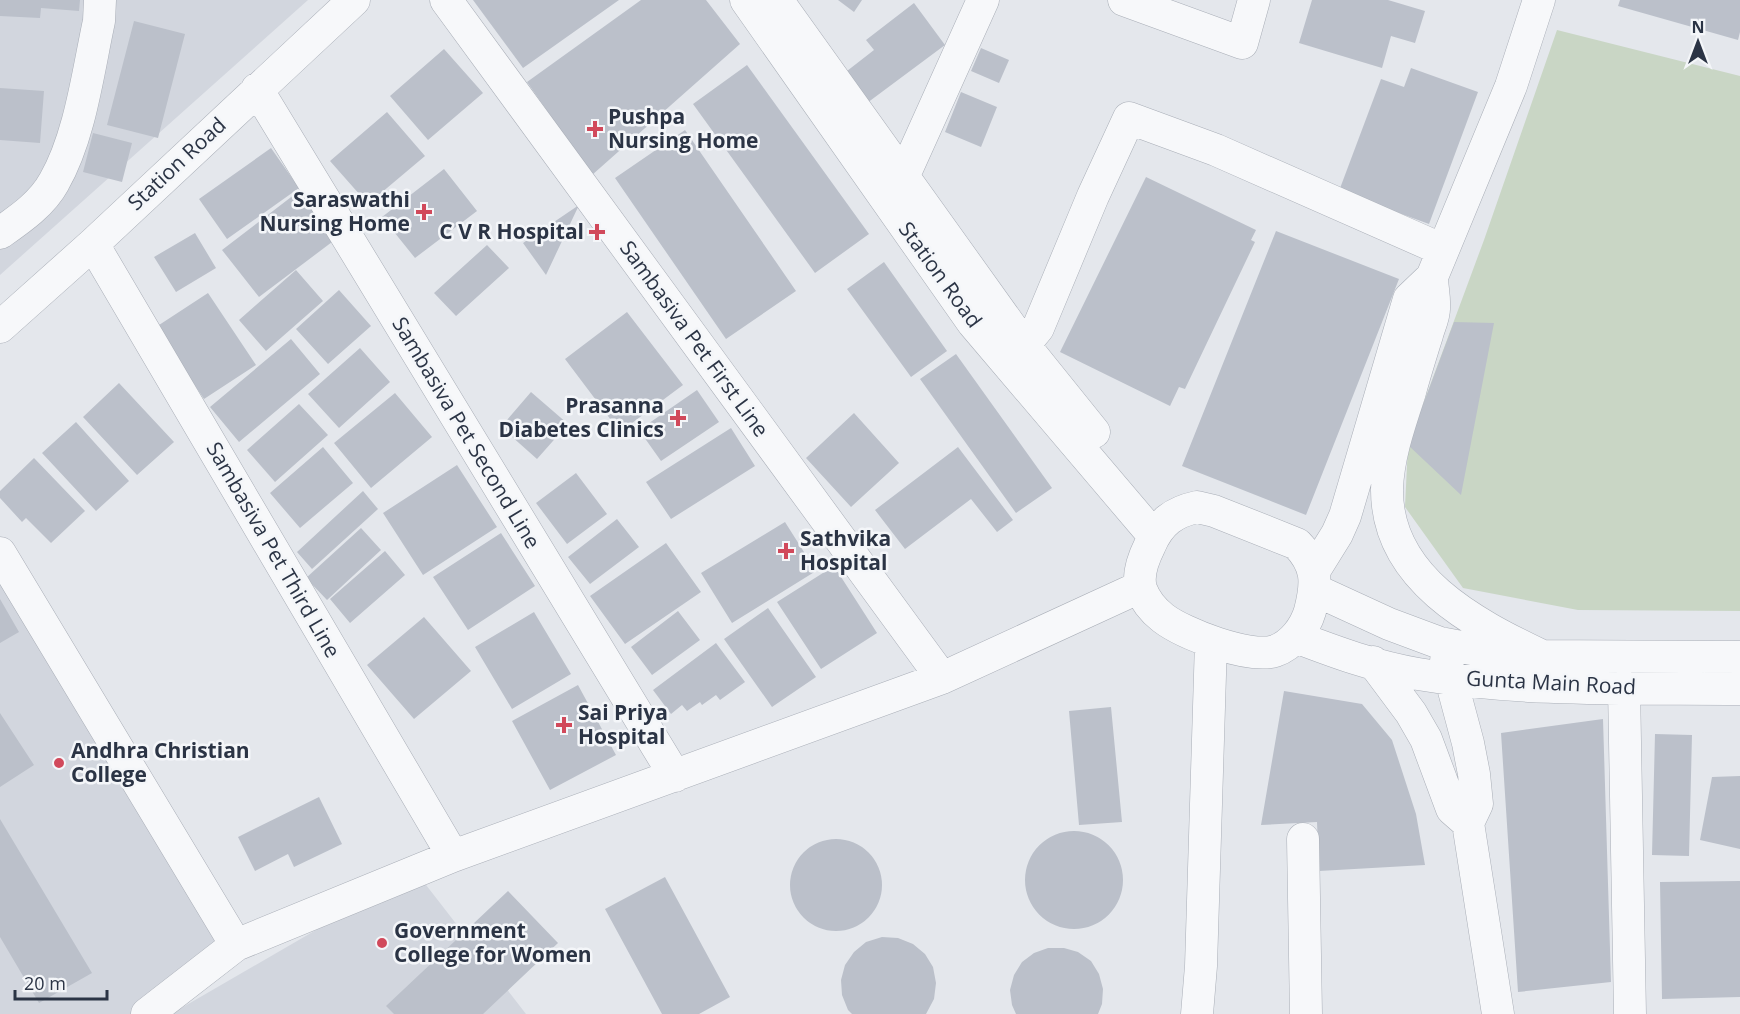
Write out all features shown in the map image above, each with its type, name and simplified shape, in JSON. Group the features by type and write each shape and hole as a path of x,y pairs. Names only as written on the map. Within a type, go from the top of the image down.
{"street":[{"path":"0,233 25,216 53,184 71,145 99,21 100,0"},
{"name":"Station Road","path":"0,327 93,244 354,0"},
{"name":"Sambasiva Pet First Line","path":"446,0 942,678"},
{"name":"Station Road","path":"746,0 973,323 1010,348 1159,528"},
{"path":"777,0 903,177 1010,348 1038,328 1093,196 1130,118 1216,150 1437,263"},
{"path":"890,205 983,0"},
{"path":"1124,0 1242,43 1254,0"},
{"path":"1315,580 1307,554 1297,544 1214,511 1197,507 1180,511 1159,528 1143,560 1140,587 1148,603 1162,618 1211,642 1252,653 1272,652 1286,646 1296,637 1309,615 1315,580 1346,516 1409,299 1437,263 1511,86 1539,0"},
{"name":"Sambasiva Pet Second Line","path":"257,89 675,776"},
{"name":"Sambasiva Pet Third Line","path":"93,244 453,856"},
{"path":"1437,263 1434,309 1389,466 1387,490 1390,517 1400,545 1416,572 1439,596 1500,636 1542,656"},
{"path":"0,553 236,945"},
{"name":"Gunta Main Road","path":"1315,580 1389,624 1440,644 1509,656 1740,657"},
{"path":"147,1014 236,945 453,856 942,678 1140,587"},
{"name":"Gunta Main Road","path":"1296,637 1349,657 1416,674 1501,685 1740,688"},
{"path":"1197,1014 1201,966 1211,642"},
{"path":"1440,644 1452,678 1468,743 1477,804 1468,823 1498,1014"},
{"path":"1372,662 1411,713 1426,739 1452,808 1468,823"},
{"path":"1624,687 1630,1014"},
{"path":"1303,839 1306,1014"}],"shaded area":[{"path":"0,0 308,0 0,275"},
{"name":"Andhra Christian College","path":"0,581 236,945 154,1014 0,1014"},
{"name":"Government College for Women","path":"416,872 526,1014 171,1014"}],"green space":[{"path":"1557,30 1740,76 1740,611 1578,610 1463,588 1405,507 1408,445 1484,240"}],"building":[{"path":"0,0 80,0 79,11 41,8 40,18 0,16"},
{"path":"473,0 619,0 523,68"},
{"path":"641,0 706,0 740,44 592,175 527,82"},
{"path":"838,0 862,0 854,12"},
{"path":"1312,0 1388,0 1425,11 1415,43 1391,36 1382,68 1299,43"},
{"path":"1620,0 1740,0 1738,40 1618,6"},
{"path":"914,3 945,45 863,106 838,78 874,50 866,40"},
{"path":"134,21 185,34 158,138 107,125"},
{"path":"981,48 1009,60 999,83 971,71"},
{"path":"444,49 483,93 428,140 390,96"},
{"path":"747,65 869,234 815,273 693,104"},
{"path":"1411,68 1478,92 1429,224 1339,191 1381,79 1404,87"},
{"path":"0,88 44,91 40,143 0,140"},
{"path":"961,92 997,107 981,147 945,132"},
{"path":"387,112 425,156 368,204 330,161"},
{"path":"685,130 796,291 726,339 615,178"},
{"path":"93,133 132,143 122,182 83,172"},
{"path":"271,148 299,188 227,239 199,199"},
{"path":"444,169 477,211 415,258 382,217"},
{"path":"1146,177 1256,230 1251,240 1255,242 1185,389 1179,387 1170,406 1060,352"},
{"path":"299,191 336,239 259,297 222,250"},
{"path":"579,205 546,275 523,243"},
{"path":"1276,231 1399,279 1306,515 1182,466"},
{"path":"195,233 216,268 176,292 154,257"},
{"path":"487,245 509,268 456,316 434,293"},
{"path":"884,262 947,351 911,377 847,289"},
{"path":"296,270 323,301 266,351 239,320"},
{"path":"339,290 371,326 328,364 296,329"},
{"path":"208,293 256,365 204,399 156,327"},
{"path":"627,312 683,385 620,432 565,359"},
{"path":"1454,322 1494,323 1461,495 1408,445"},
{"path":"291,339 320,374 239,442 210,407"},
{"path":"360,348 390,382 339,428 308,394"},
{"path":"956,354 1052,488 1016,513 920,379"},
{"path":"119,383 174,442 137,475 83,417"},
{"path":"697,390 719,422 661,461 639,430"},
{"path":"531,392 568,424 537,459 501,427"},
{"path":"395,393 432,437 371,488 334,443"},
{"path":"299,404 328,435 275,482 247,450"},
{"path":"854,413 899,463 851,507 806,458"},
{"path":"76,422 129,481 96,511 42,453"},
{"path":"731,428 755,466 671,519 646,482"},
{"path":"323,447 353,483 300,528 270,493"},
{"path":"958,447 1013,520 997,532 971,499 905,549 875,510"},
{"path":"34,458 85,511 51,543 26,518 22,522 0,498 0,491"},
{"path":"457,465 497,527 423,575 383,513"},
{"path":"576,473 607,514 567,544 536,503"},
{"path":"363,491 378,509 312,569 297,552"},
{"path":"617,519 639,547 590,584 568,557"},
{"path":"785,522 816,571 732,623 701,573"},
{"path":"361,528 381,550 327,600 306,578"},
{"path":"501,533 535,586 468,630 433,577"},
{"path":"666,543 701,592 625,644 590,596"},
{"path":"385,551 405,575 350,623 330,599"},
{"path":"834,566 877,633 821,669 777,602"},
{"path":"0,599 19,632 0,643"},
{"path":"768,608 816,677 772,707 724,639"},
{"path":"678,611 700,640 652,675 631,647"},
{"path":"534,612 571,674 512,709 475,647"},
{"path":"424,617 471,671 414,719 367,665"},
{"path":"716,643 745,682 720,700 716,695 702,705 700,702 687,711 682,705 671,714 653,690"},
{"path":"578,685 616,755 550,790 512,721"},
{"path":"1284,691 1362,704 1392,740 1416,814 1425,865 1319,871 1317,822 1261,825"},
{"path":"1111,707 1122,822 1079,825 1069,711"},
{"path":"0,713 34,765 0,787"},
{"path":"1603,719 1611,982 1518,992 1501,733"},
{"path":"1655,734 1692,735 1689,856 1652,855"},
{"path":"1740,776 1740,849 1700,840 1712,777"},
{"path":"319,797 342,844 294,867 288,854 255,871 238,837"},
{"path":"0,819 92,973 39,1003 0,937"},
{"path":"1074,831 1093,835 1109,845 1119,861 1123,880 1119,899 1109,915 1093,925 1074,929 1055,925 1039,915 1029,899 1025,880 1029,861 1039,845 1055,835"},
{"path":"836,839 854,842 869,852 879,867 882,885 879,903 869,918 854,928 836,931 818,928 803,918 793,903 790,885 793,867 803,852 818,842"},
{"path":"665,877 730,997 699,1014 662,1014 605,909"},
{"path":"1740,881 1740,997 1662,999 1660,882"},
{"path":"508,891 558,943 483,1014 394,1014 386,1006"},
{"path":"882,937 898,938 913,944 925,954 933,967 936,983 934,999 926,1014 852,1014 848,1010 842,995 841,980 845,965 854,952 866,942"},
{"path":"1048,948 1064,948 1078,952 1091,961 1099,974 1103,989 1102,1004 1098,1014 1016,1014 1010,990 1014,975 1022,962 1034,953"}],"place":[{"name":"Pushpa Nursing Home","path":"595,129"},
{"name":"Saraswathi Nursing Home","path":"424,212"},
{"name":"C V R Hospital","path":"597,232"},
{"name":"Prasanna Diabetes Clinics","path":"678,418"},
{"name":"Sathvika Hospital","path":"786,551"},
{"name":"Sai Priya Hospital","path":"564,725"},
{"name":"Andhra Christian College","path":"59,763"},
{"name":"Government College for Women","path":"382,943"}]}
